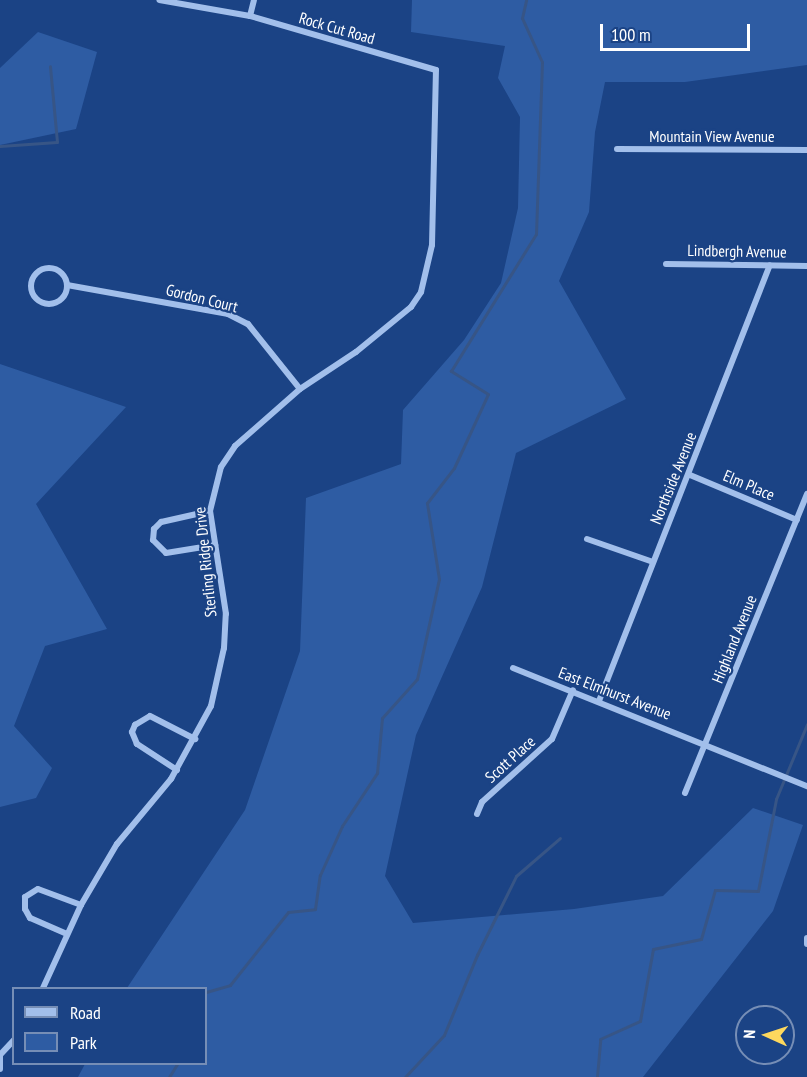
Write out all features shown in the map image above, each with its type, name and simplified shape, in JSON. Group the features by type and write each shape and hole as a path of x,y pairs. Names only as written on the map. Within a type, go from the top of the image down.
{"street":[{"name":"Rock Cut Road","path":"159,0 250,16 436,70"},
{"path":"250,16 254,0"},
{"name":"Sterling Ridge Drive","path":"43,987 81,905 117,844 177,770 211,706 224,648 226,614 210,511 221,467 235,446 300,389 356,352 411,307 422,292 432,245 436,70"},
{"name":"Mountain View Avenue","path":"617,149 807,150"},
{"name":"Lindbergh Avenue","path":"666,264 807,266"},
{"name":"Northside Avenue","path":"599,701 653,562 690,476 770,266"},
{"name":"Gordon Court","path":"51,268 62,273 67,285 64,296 50,304 39,301 31,286 39,270 51,268"},
{"name":"Gordon Court","path":"67,285 228,314 248,324 300,389"},
{"name":"Elm Place","path":"690,476 797,520"},
{"name":"Highland Avenue","path":"686,793 807,494"},
{"path":"210,511 161,522 154,529 153,540 166,553 215,545"},
{"path":"586,539 653,562"},
{"name":"East Elmhurst Avenue","path":"513,668 706,743 807,786"},
{"name":"Scott Place","path":"477,814 482,802 552,739 573,690"},
{"path":"177,770 137,744 132,732 135,725 150,716 195,739"},
{"path":"67,934 30,918 25,909 25,897 38,889 81,905"},
{"path":"0,1069 0,1055 12,1042"}],"green space":[{"path":"412,0 807,0 807,65 685,82 605,82 595,132 589,212 559,281 626,399 516,453 482,587 416,735 385,876 413,923 574,909 663,896 753,808 803,825 773,911 643,1077 78,1077 84,1065 207,1065 207,987 128,987 245,810 300,651 306,498 401,464 403,410 464,340 501,283 518,208 520,117 498,78 505,46 411,32"},
{"path":"38,32 97,52 76,129 0,145 0,68"},
{"path":"0,364 126,407 36,504 107,629 45,646 14,726 52,768 36,798 0,807"}],"waterway":[{"path":"207,992 230,985 288,912 315,909 320,875 342,826 377,773 382,718 417,679 439,579 427,503 454,468 488,394 451,371 536,234 542,62 522,18 526,0"},
{"path":"0,146 57,142 50,66"},
{"path":"597,1077 600,1039 640,1021 653,949 701,939 715,890 758,891 776,799 807,724"},
{"path":"405,1077 444,1035 477,955 516,876 560,838"},
{"path":"169,1077 176,1065"}]}
